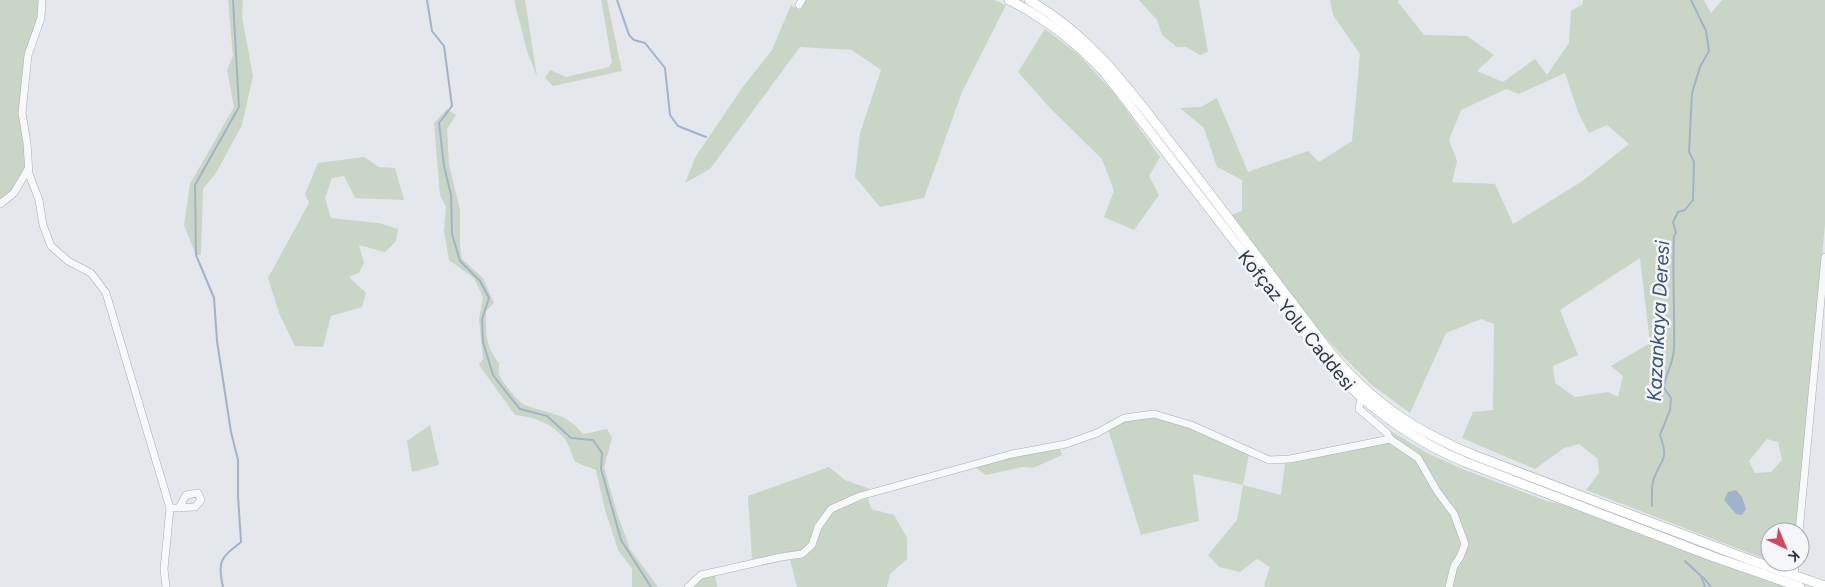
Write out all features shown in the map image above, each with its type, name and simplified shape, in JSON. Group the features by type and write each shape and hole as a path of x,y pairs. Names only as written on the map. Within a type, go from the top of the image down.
{"main road":[{"name":"Kofçaz Yolu Caddesi","path":"1009,0 1034,14 1067,38 1114,83 1335,372 1361,398 1402,430 1446,454 1800,587"},
{"name":"Kofçaz Yolu Caddesi","path":"1029,0 1077,34 1121,78 1332,354 1360,385 1374,397 1407,421 1456,448 1825,586"}],"street":[{"path":"42,0 40,18 28,55 22,113 27,142 29,174 39,200 43,225 51,246 68,261 91,273 106,293 170,508 164,569 166,587"},
{"path":"0,204 14,193 28,169"},
{"path":"1800,522 1825,257"},
{"path":"1361,398 1359,409 1386,433 1390,439 1418,458 1437,491 1454,514 1464,544 1460,557 1454,566 1449,587"},
{"path":"688,587 701,575 764,560 802,554 812,545 818,527 831,509 860,496 1012,454 1066,444 1097,433 1124,418 1154,414 1191,425 1270,460 1290,459 1390,439"},
{"path":"170,508 179,508"}],"green space":[{"path":"0,0 38,0 38,18 25,55 20,113 26,144 26,169 13,192 0,201"},
{"path":"228,0 243,0 242,17 253,76 242,125 216,173 203,189 201,255 196,255 184,225 190,184 234,107 227,70 233,56"},
{"path":"514,0 525,0 537,77 527,51"},
{"path":"601,0 607,0 622,71 553,86 545,78 550,70 566,77 609,67 612,62"},
{"path":"805,0 994,0 1006,5 962,92 924,198 880,207 855,177 860,133 881,70 852,50 800,47 710,169 685,183 696,156 742,88 772,50 791,5 799,10"},
{"path":"1139,0 1199,0 1208,52 1200,55 1186,47 1177,47 1162,35 1157,20"},
{"path":"1330,0 1399,0 1398,2 1424,35 1467,36 1494,55 1477,71 1503,82 1535,59 1547,75 1569,43 1571,11 1583,4 1583,0 1704,0 1711,13 1722,0 1825,0 1825,224 1797,522 1760,522 1760,557 1586,490 1599,473 1598,459 1579,444 1564,448 1535,469 1462,438 1473,412 1493,410 1494,324 1481,319 1446,333 1410,413 1372,385 1315,326 1231,215 1242,211 1242,180 1217,167 1204,128 1180,108 1201,107 1217,98 1248,172 1308,151 1319,162 1352,141 1360,54 1333,15","holes":["1565,73 1578,112 1589,133 1607,125 1629,144 1581,182 1513,224 1495,184 1452,182 1457,161 1449,140 1461,110 1506,89 1519,94","1640,258 1650,343 1611,366 1623,376 1618,397 1608,392 1575,397 1555,383 1553,366 1578,355 1560,310","1767,439 1778,442 1782,460 1771,472 1755,473 1749,461"]},
{"path":"1045,29 1078,54 1115,94 1160,157 1149,176 1159,195 1134,230 1104,217 1114,191 1102,159 1051,109 1018,72"},
{"path":"447,109 456,115 447,129 449,165 460,210 460,247 462,259 483,278 494,303 486,311 486,333 491,351 499,363 499,375 510,392 522,403 570,421 583,434 607,429 612,438 604,467 617,513 630,549 658,587 632,587 632,569 618,550 605,510 596,470 575,462 565,439 560,433 536,419 515,415 479,365 483,359 479,319 483,297 474,278 449,260 444,231 446,207 440,195 434,123"},
{"path":"364,157 379,167 395,168 404,200 355,198 344,176 332,178 325,198 331,218 379,223 398,229 396,241 385,252 359,245 364,263 359,273 349,277 366,293 362,307 331,316 323,347 295,346 279,313 268,278 309,203 305,194 318,163"},
{"path":"1153,416 1190,427 1249,454 1243,485 1193,474 1199,521 1141,535 1108,429 1126,420"},
{"path":"430,425 439,465 412,472 407,441"},
{"path":"1391,431 1427,453 1465,470 1786,587 1452,587 1456,566 1467,544 1458,513 1441,491 1420,456 1393,437"},
{"path":"1390,442 1416,460 1452,515 1462,545 1450,566 1447,587 1265,587 1270,567 1257,559 1240,572 1219,567 1208,555 1237,520 1243,485 1281,495 1285,463"},
{"path":"1060,448 1062,455 1033,468 1023,467 986,475 973,466 1014,456"},
{"path":"829,467 845,480 873,490 830,506 814,525 810,543 801,551 752,559 748,496"},
{"path":"868,498 871,509 894,515 907,538 907,559 890,574 887,587 797,587 790,560 804,557 816,546 821,528 834,510"},
{"path":"715,574 717,587 691,587 702,577"}],"water":[{"path":"1736,490 1742,497 1746,509 1742,515 1736,514 1724,500 1728,492"}],"waterway":[{"path":"223,587 220,571 222,560 241,542 238,460 231,432 217,341 214,298 196,255 195,185 239,107 233,0"},
{"name":"Kazankaya Deresi","path":"427,0 432,31 444,46 452,106 439,123 444,166 451,195 452,234 460,261 480,281 489,298 482,319 483,342 493,375 520,409 547,416 571,438 593,440 602,453 601,469 621,540 651,587"},
{"path":"617,0 629,35 634,40 645,43 665,68 670,115 678,126 706,137"},
{"name":"Kazankaya Deresi","path":"1652,506 1653,481 1664,454 1660,435 1670,410 1671,398 1664,388 1673,359 1674,348 1673,250 1676,233 1673,222 1678,212 1685,210 1693,200 1694,162 1689,152 1692,93 1700,67 1709,51 1706,31 1691,0"},
{"path":"1685,561 1701,576 1705,587"},
{"path":"1703,577 1711,587"}]}
